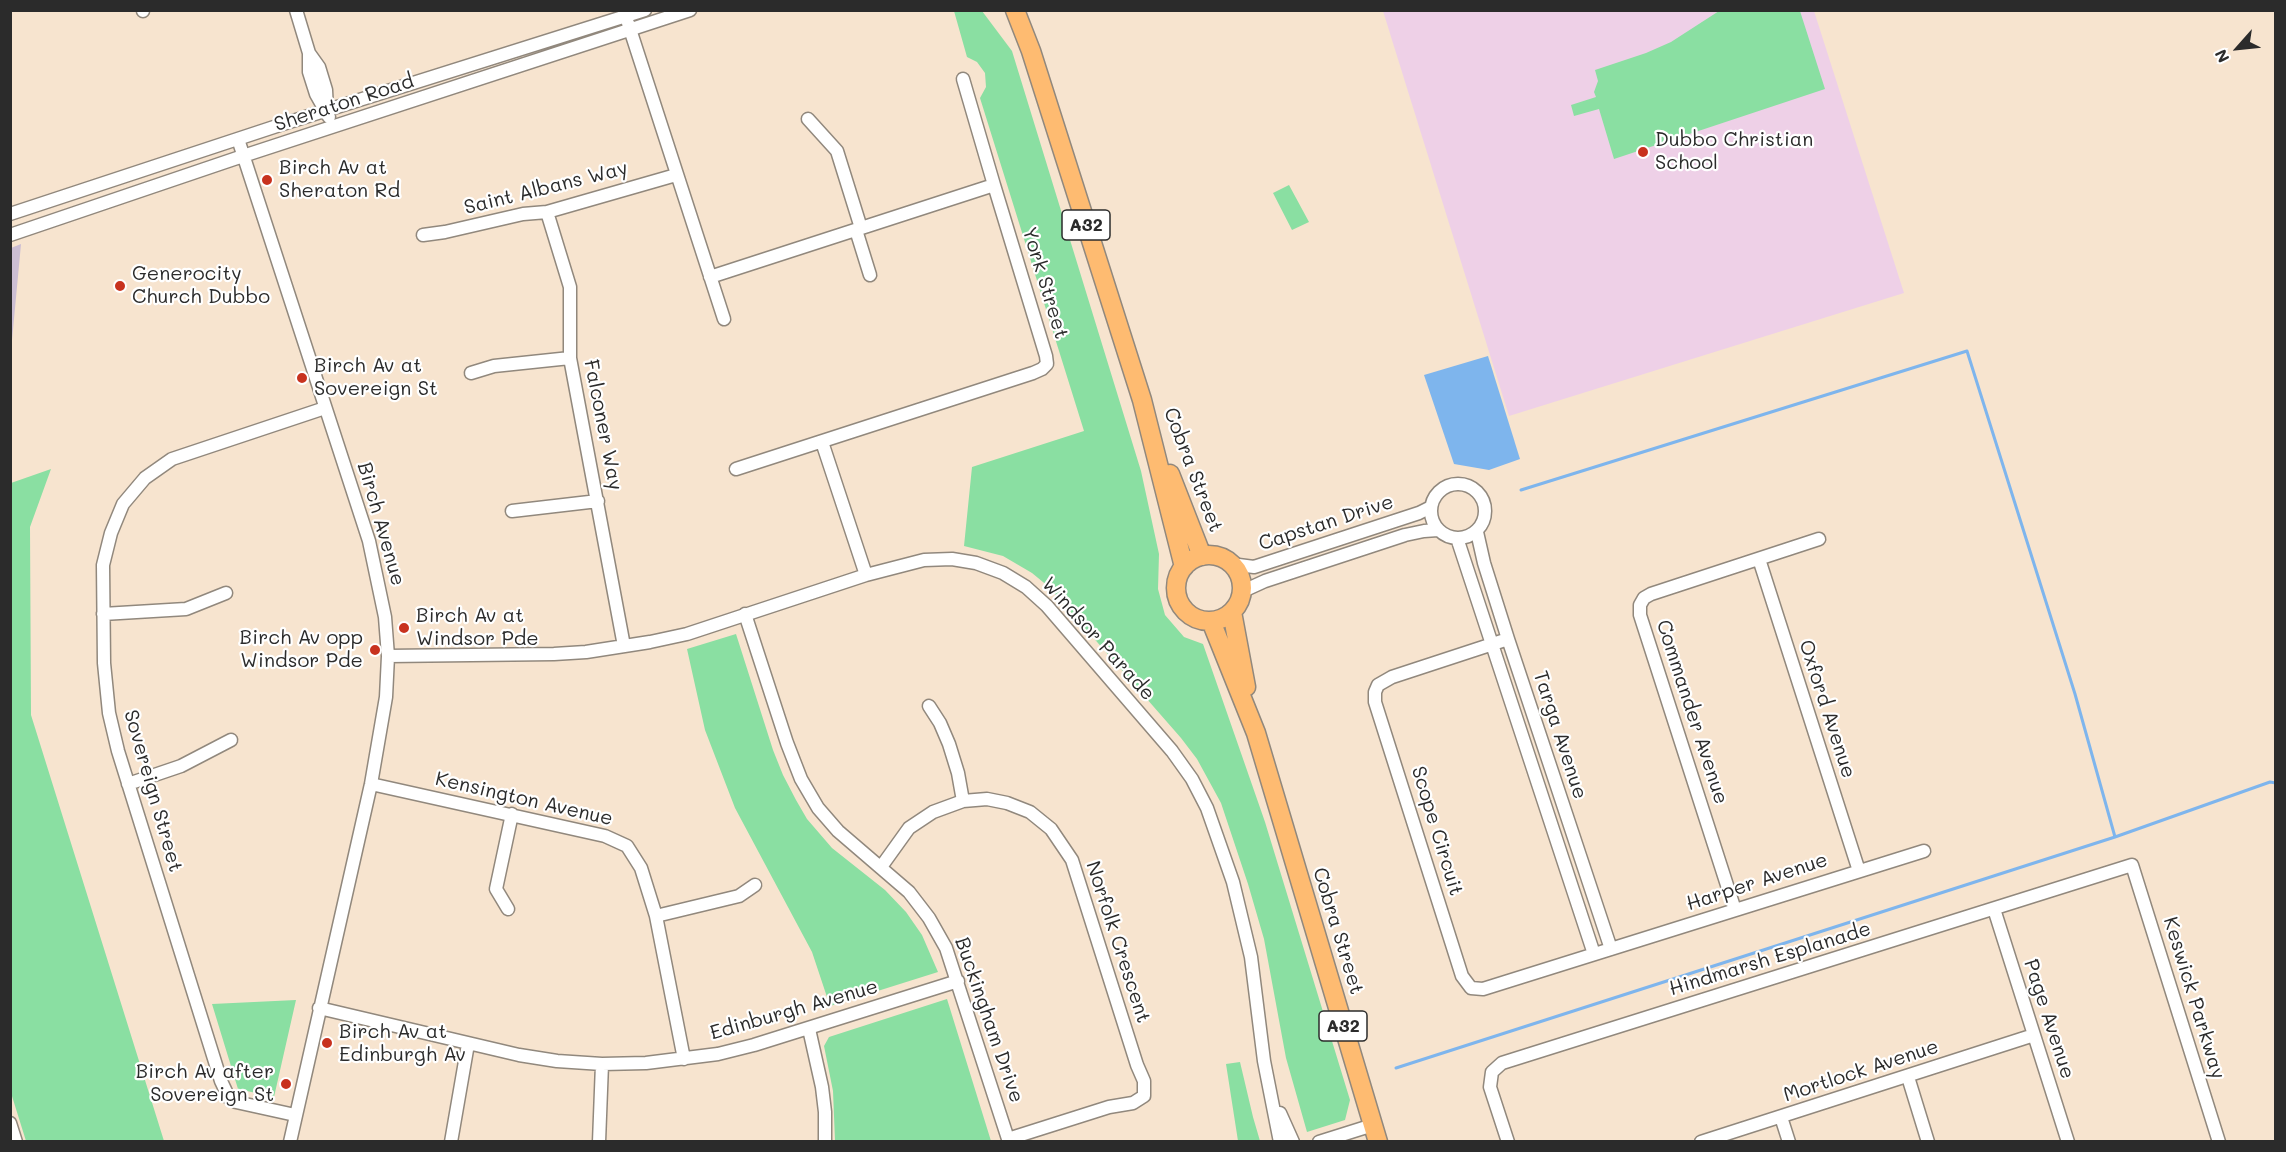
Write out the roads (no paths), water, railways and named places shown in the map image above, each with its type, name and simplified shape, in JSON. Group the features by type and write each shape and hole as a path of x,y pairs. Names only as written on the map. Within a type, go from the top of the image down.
{"highway":[{"name":"Cobra Street","path":"1015,10 1031,51 1142,400 1202,556"},
{"name":"Cobra Street","path":"1024,10 1031,51"},
{"name":"Cobra Street","path":"1142,400 1184,567"},
{"path":"1184,567 1202,556 1212,555 1231,564 1241,582 1238,603 1232,612 1212,621"},
{"name":"A32","path":"1184,567 1178,576 1176,587 1177,598 1182,608 1190,616 1212,621"},
{"name":"Cobra Street","path":"1232,612 1256,733"},
{"name":"Cobra Street","path":"1212,621 1256,733 1375,1133"}],"street":[{"path":"296,10 309,53 319,67 326,90 327,110 332,127"},
{"name":"Sheraton Road","path":"10,214 327,110 645,10"},
{"name":"Sheraton Road","path":"10,235 243,156 690,10"},
{"path":"626,17 724,319"},
{"path":"710,277 994,185 963,79"},
{"path":"808,119 837,151 870,275"},
{"name":"Birch Avenue","path":"238,139 376,569 386,617 386,697 370,784 290,1142"},
{"name":"Saint Albans Way","path":"423,235 523,214 547,212 676,175"},
{"name":"York Street","path":"736,469 1034,373 1047,364 1044,347 994,185"},
{"name":"Falconer Way","path":"547,212 570,287 570,358 624,646"},
{"path":"471,373 494,366 570,358"},
{"name":"Sovereign Street","path":"295,1115 247,1106 229,1098 225,1092 128,784 109,713 104,663 103,565 111,533 123,504 145,478 172,459 325,408"},
{"path":"822,442 866,575"},
{"path":"1457,483 1478,491 1485,504 1485,519 1477,532 1471,536 1457,538 1438,530 1431,507 1433,500 1443,488 1457,483"},
{"path":"512,511 598,501"},
{"name":"Capstan Drive","path":"1231,564 1254,567 1419,513 1431,507"},
{"name":"Capstan Drive","path":"1241,592 1264,581 1405,536 1438,530"},
{"name":"Targa Avenue","path":"1477,532 1484,563 1602,952"},
{"name":"Targa Avenue","path":"1457,538 1491,645 1602,952"},
{"name":"Commander Avenue","path":"1735,910 1640,615 1640,605 1644,598 1651,594 1819,539"},
{"name":"Windsor Parade","path":"387,656 554,654 624,646 687,634 866,575 914,562 952,559 976,563 1003,573 1026,587 1047,606 1172,751 1192,779 1207,808 1233,882 1251,957 1264,1061 1280,1142"},
{"name":"Oxford Avenue","path":"1759,559 1859,871"},
{"path":"103,614 186,609 226,592"},
{"name":"Buckingham Drive","path":"745,614 787,744 801,779 818,808 838,831 909,892 929,918 946,948 1008,1140"},
{"name":"Scope Circuit","path":"1508,639 1392,677 1378,685 1375,702 1462,976 1471,988 1483,989 1602,952"},
{"path":"929,706 949,744 958,773 963,801"},
{"path":"128,784 181,766 231,740"},
{"name":"Kensington Avenue","path":"370,784 605,836 627,846 641,868 656,916 684,1059"},
{"name":"Norfolk Crescent","path":"881,867 909,828 933,812 963,801 987,799 1007,803 1030,812 1051,829 1072,860 1144,1081 1144,1096 1133,1103 1109,1107 1008,1140"},
{"path":"508,909 496,889 512,814"},
{"name":"Harper Avenue","path":"1602,952 1924,850"},
{"name":"Hindmarsh Esplanade","path":"1508,1142 1490,1087 1492,1072 1502,1063 2132,865"},
{"name":"Keswick Parkway","path":"2132,865 2219,1142"},
{"path":"656,916 739,896 755,885"},
{"name":"Page Avenue","path":"1994,909 2068,1142"},
{"name":"Edinburgh Avenue","path":"319,1008 468,1044 557,1061 602,1064 684,1059 754,1046 958,981"},
{"path":"809,1029 822,1087 825,1142"},
{"name":"Mortlock Avenue","path":"1701,1142 2034,1035"},
{"path":"452,1142 468,1044"},
{"path":"599,1142 602,1064"},
{"path":"1908,1077 1928,1142"},
{"name":"Windsor Parade","path":"1271,1093 1293,1142"},
{"path":"1781,1117 1789,1142"},
{"path":"10,1123 16,1142"},
{"path":"1319,1142 1375,1133"}],"water":[{"path":"1488,356 1520,459 1489,470 1454,464 1424,375"}],"waterway":[{"path":"1521,490 1967,351 2075,694 2115,837"},
{"path":"1396,1068 2115,837 2270,782 2276,783"}],"place":[{"name":"Dubbo Christian School","path":"1643,152"},
{"name":"Birch Av at Sheraton Rd","path":"267,180"},
{"name":"Generocity Church Dubbo","path":"120,286"},
{"name":"Birch Av at Sovereign St","path":"302,378"},
{"name":"Birch Av at Windsor Pde","path":"404,628"},
{"name":"Birch Av opp Windsor Pde","path":"375,650"},
{"name":"Birch Av at Edinburgh Av","path":"327,1043"},
{"name":"Birch Av after Sovereign St","path":"286,1084"}]}
